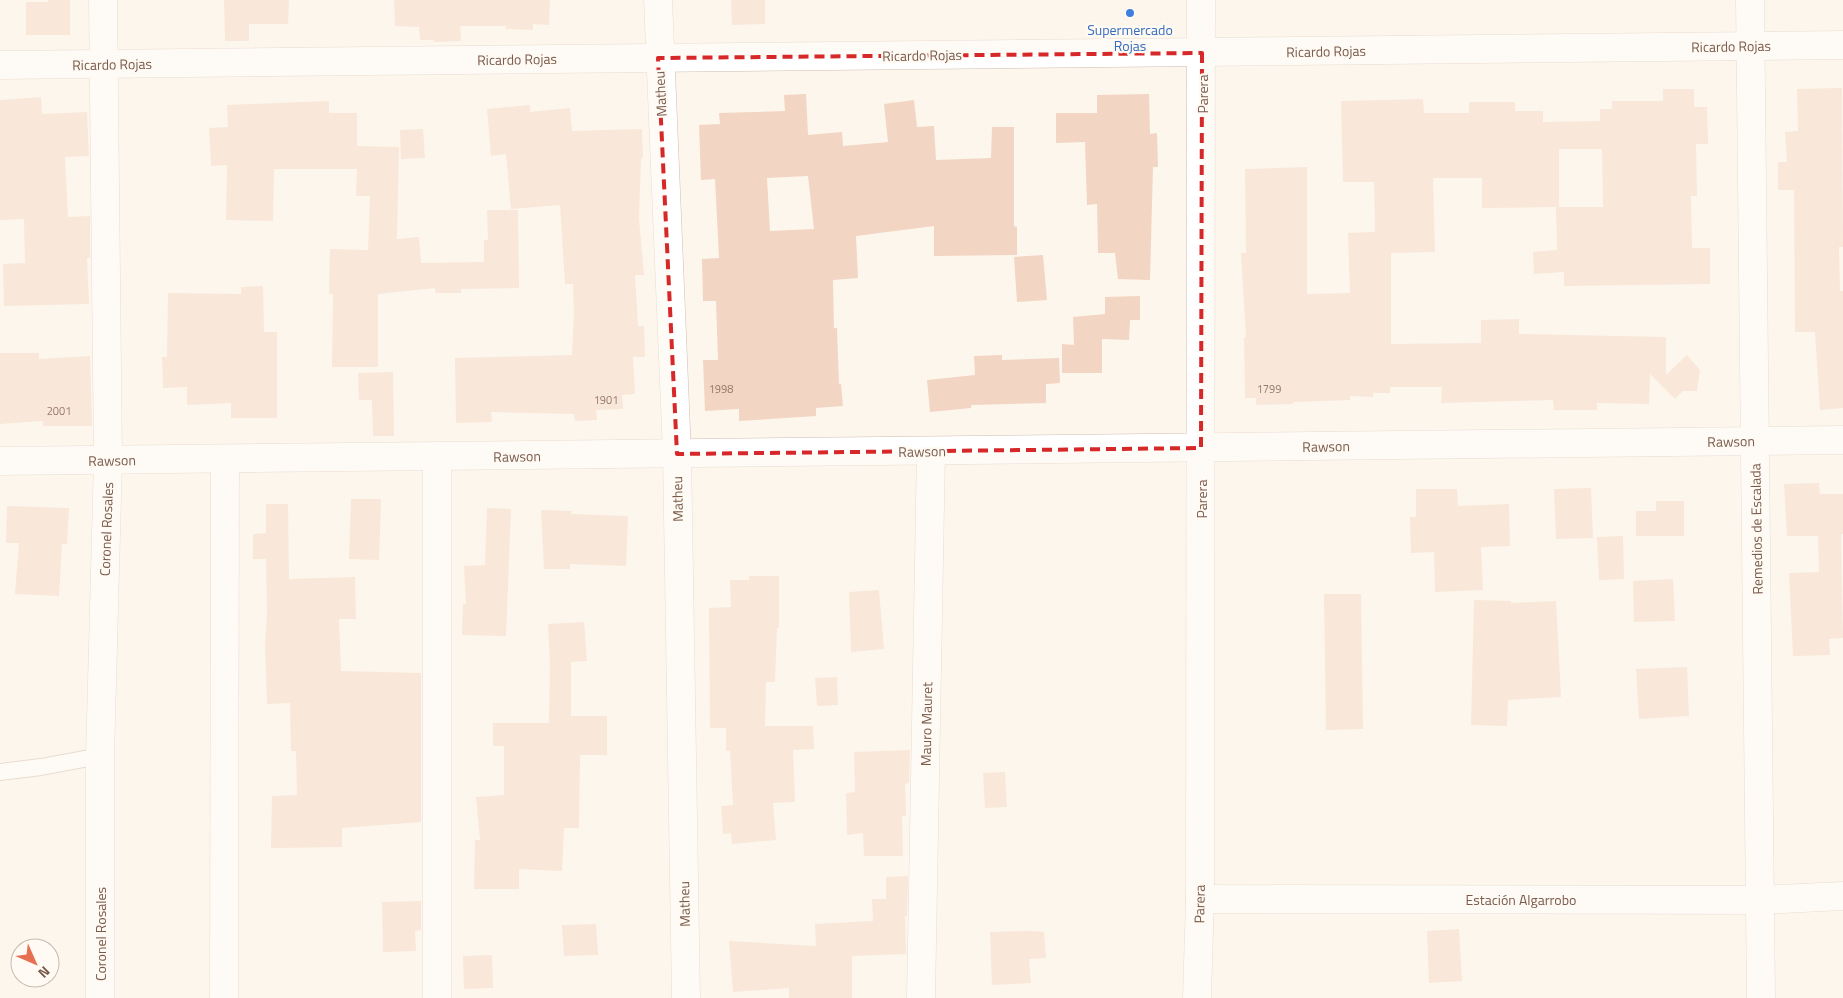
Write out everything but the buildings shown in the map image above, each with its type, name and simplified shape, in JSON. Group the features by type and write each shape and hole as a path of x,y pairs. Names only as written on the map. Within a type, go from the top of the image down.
{"street":[{"name":"Coronel Rosales","path":"100,998 100,756 108,461 103,0"},
{"name":"Matheu","path":"658,0 658,58 677,454 686,998"},
{"name":"Parera","path":"1196,998 1200,899 1201,0"},
{"name":"Remedios de Escalada","path":"1750,0 1761,998"},
{"name":"Ricardo Rojas","path":"0,65 1843,45"},
{"name":"Rawson","path":"0,461 1843,440"},
{"name":"Mauro Mauret","path":"921,998 931,451"},
{"path":"437,457 437,998"},
{"path":"224,998 225,459"},
{"name":"Estación Algarrobo","path":"1200,899 1760,900 1843,896"}],"lane":[{"path":"0,772 41,767 100,756"}],"highlighted area":[{"path":"1202,53 1201,448 677,454 658,58"}],"place":[{"name":"Supermercado Rojas","path":"1130,13"}]}
